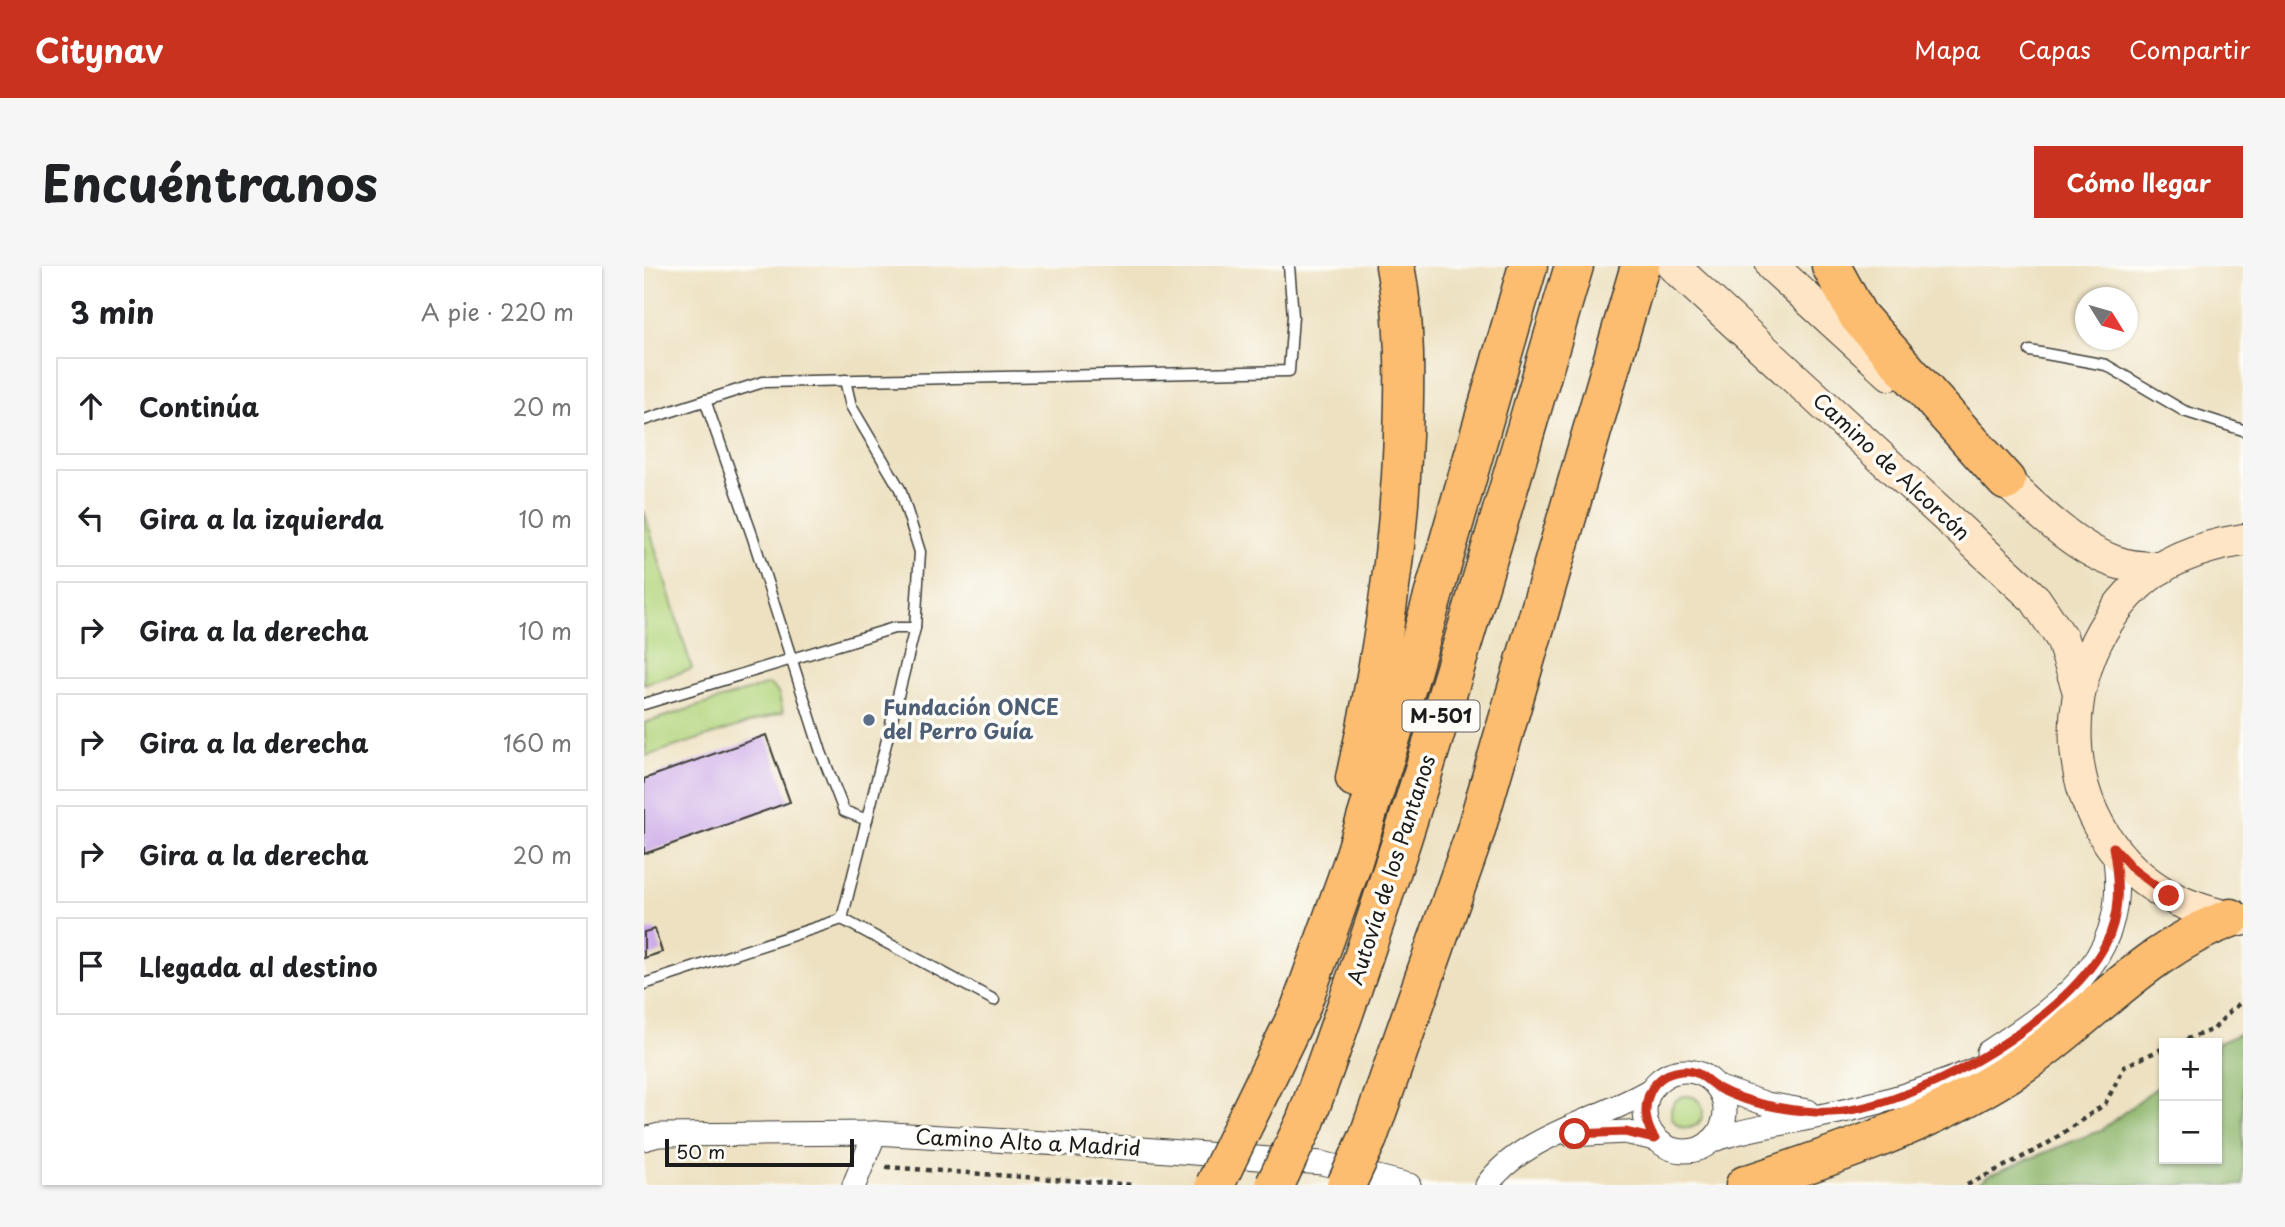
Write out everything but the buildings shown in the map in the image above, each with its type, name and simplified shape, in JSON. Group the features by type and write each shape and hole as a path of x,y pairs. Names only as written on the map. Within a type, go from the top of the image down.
{"highway":[{"path":"1246,1120 1352,790 1373,697 1401,498 1405,392 1401,296 1395,266"},
{"path":"1215,1185 1300,1009 1352,864 1409,680 1528,266"},
{"name":"Autovía de los Pantanos","path":"1275,1185 1305,1122 1359,976 1412,812 1574,266"},
{"name":"M-501","path":"1346,1185 1368,1138 1475,832 1640,266"},
{"path":"1831,266 1858,316 2006,481"},
{"path":"1745,1185 1864,1144 1968,1097 2011,1072 2179,940 2237,919"}],"street":[{"name":"Camino de Alcorcón","path":"1673,266 2035,599 2062,639 2078,689"},
{"path":"1772,266 2006,481 2077,541 2112,561 2139,568 2161,568"},
{"path":"2237,919 2206,912 2169,896 2134,870 2113,847 2100,830 2077,769 2073,729 2078,689 2091,650 2112,614 2138,586 2161,568 2213,545 2243,540"},
{"path":"1941,1081 2062,1000 2093,967 2113,925 2119,892 2113,847"},
{"path":"1650,1090 1644,1110 1649,1130 1655,1139 1663,1146 1683,1152 1693,1151 1711,1141 1766,1125 1836,1112 1941,1081 2010,1053 2151,960"},
{"path":"1487,1185 1508,1163 1528,1149 1626,1104 1650,1090 1659,1080 1683,1070 1708,1078 1717,1087 1725,1110 1719,1132 1711,1141"},
{"path":"1717,1087 1768,1104 1836,1112"},
{"path":"1547,1140 1592,1132 1625,1132 1655,1139"},
{"path":"860,1175 875,1133"},
{"name":"Camino Alto a Madrid","path":"644,1139 659,1135 875,1133 1322,1163 1409,1185"}],"lane":[{"path":"644,420 763,382 1289,371 1293,316 1289,266"},
{"path":"2030,351 2106,365 2184,411 2243,430"},
{"path":"842,919 915,628 920,552 900,489 851,406 845,380"},
{"path":"705,400 792,657 821,752 844,811 867,820"},
{"path":"644,704 894,628 915,628"},
{"path":"644,984 842,919 994,1000"}],"path":[{"path":"2190,1038 2214,1029 2243,1001"},
{"path":"1967,1185 2054,1139 2105,1104 2125,1066 2159,1050"},
{"path":"860,1175 1135,1185"}],"green space":[{"path":"644,511 692,669 644,684"},
{"path":"769,684 778,692 783,712 646,756 644,723"},
{"path":"2243,1032 2243,1185 1976,1185 1989,1175 2101,1130 2159,1086 2159,1164 2222,1164 2222,1042"},
{"path":"1687,1096 1698,1101 1703,1112 1698,1123 1687,1128 1676,1123 1671,1112 1676,1101"}],"place":[{"name":"Fundación ONCE del Perro Guía","path":"869,720"}],"route":[{"path":"1575,1134 1625,1132 1655,1139 1649,1130 1644,1110 1650,1090 1659,1080 1683,1070 1696,1072 1717,1087 1746,1098 1816,1112 1836,1112 1878,1102 1941,1081 2062,1000 2093,967 2107,943 2119,892 2113,847 2134,870 2169,896"}]}
